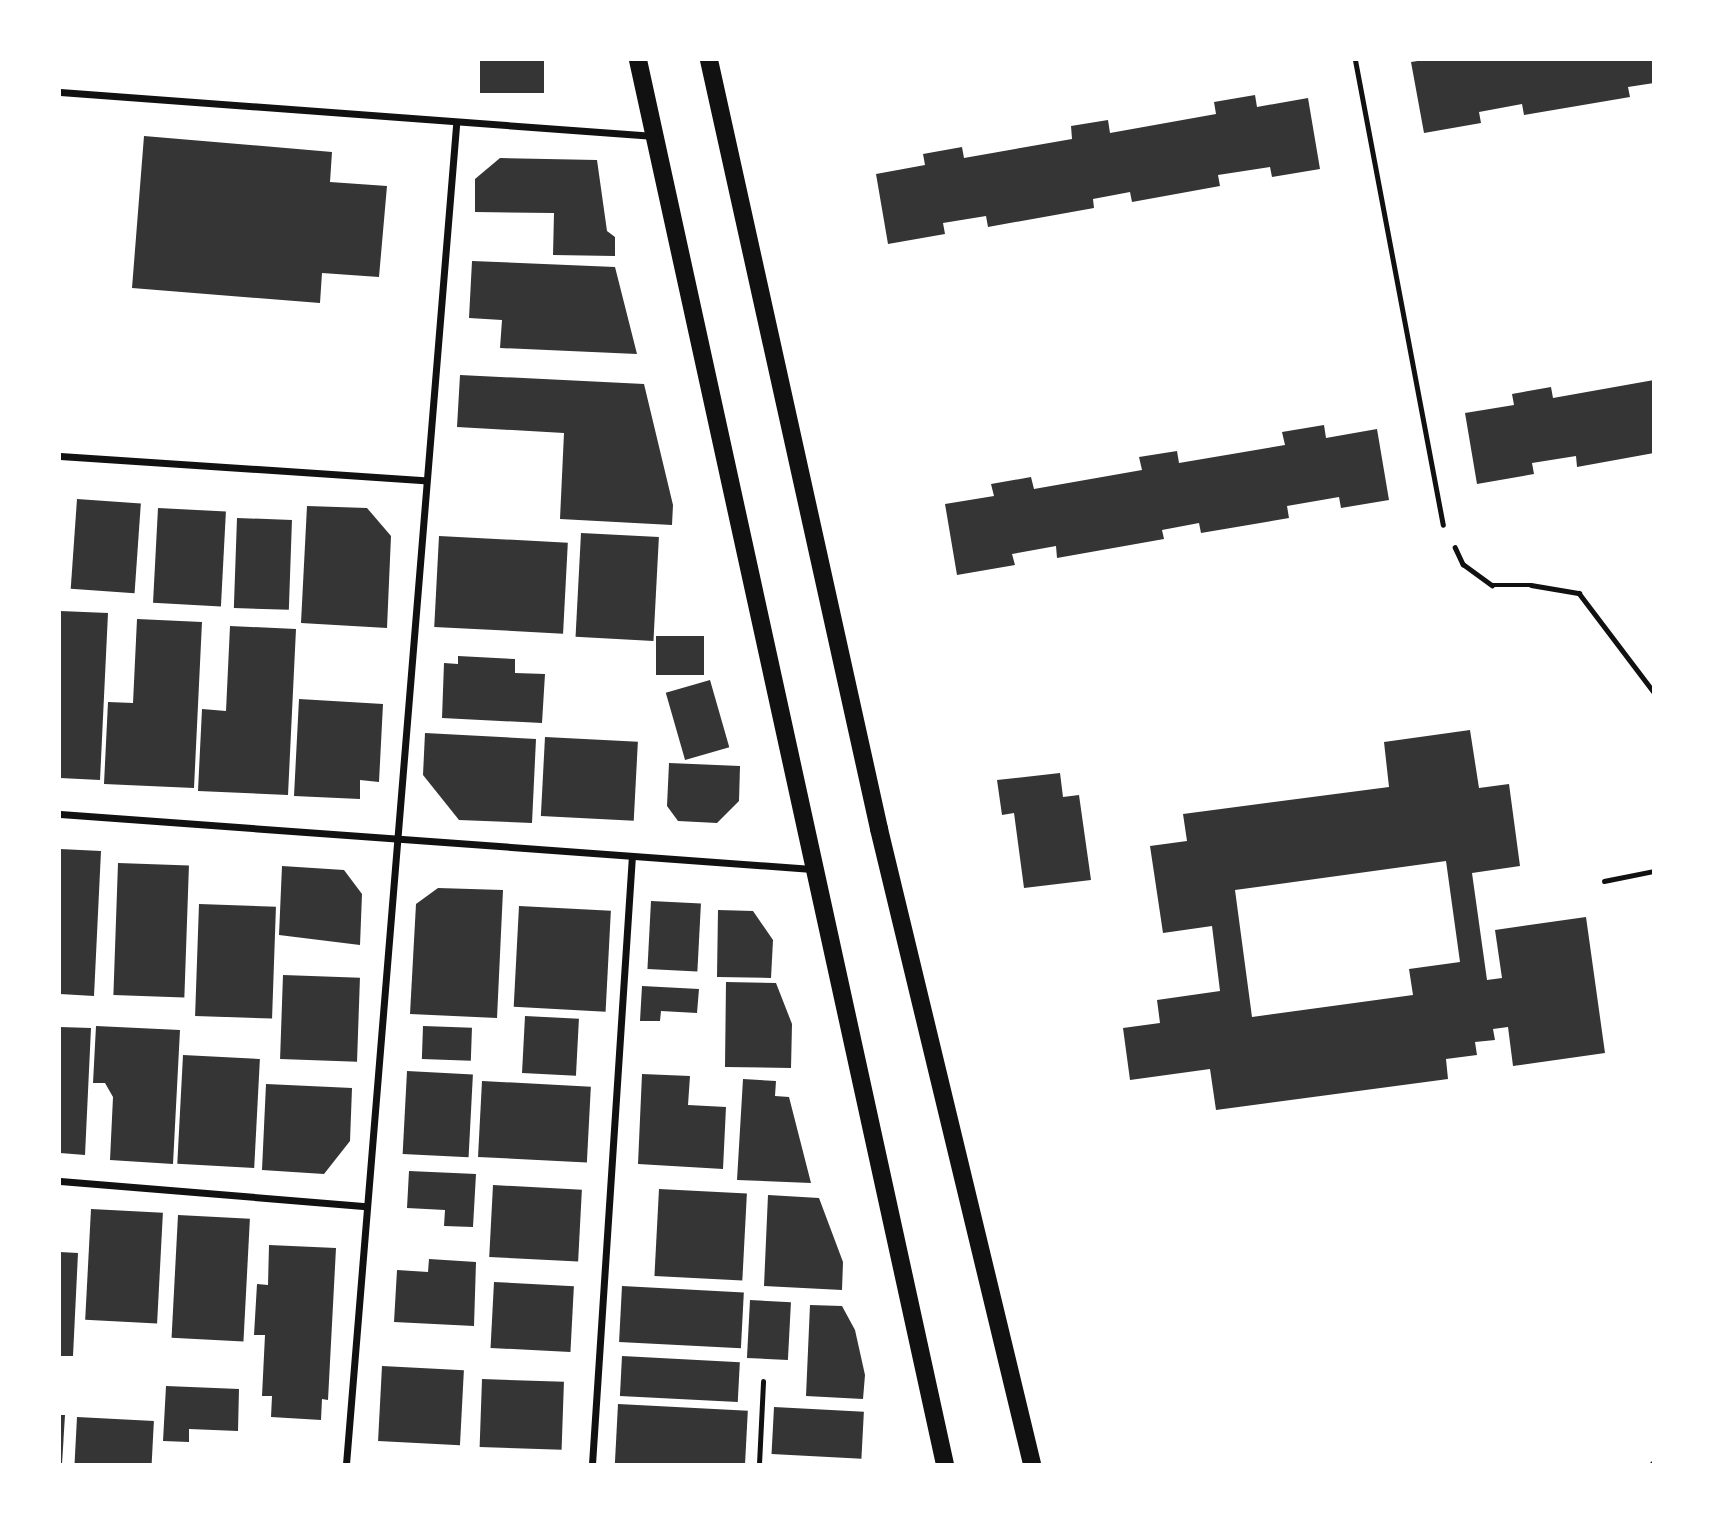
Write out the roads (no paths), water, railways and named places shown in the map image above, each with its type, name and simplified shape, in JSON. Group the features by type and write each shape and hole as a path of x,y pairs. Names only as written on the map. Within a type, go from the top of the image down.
{"main road":[{"path":"638,60 945,1465"},
{"path":"709,60 879,829 1032,1465"}],"street":[{"path":"60,92 456,125 655,136"},
{"path":"346,1465 424,480 456,125"},
{"path":"60,456 424,480"},
{"path":"60,814 813,869"},
{"path":"592,1465 632,856"},
{"path":"60,1181 366,1206"}],"lane":[{"path":"1355,60 1443,525"},
{"path":"759,1465 763,1381"}]}
